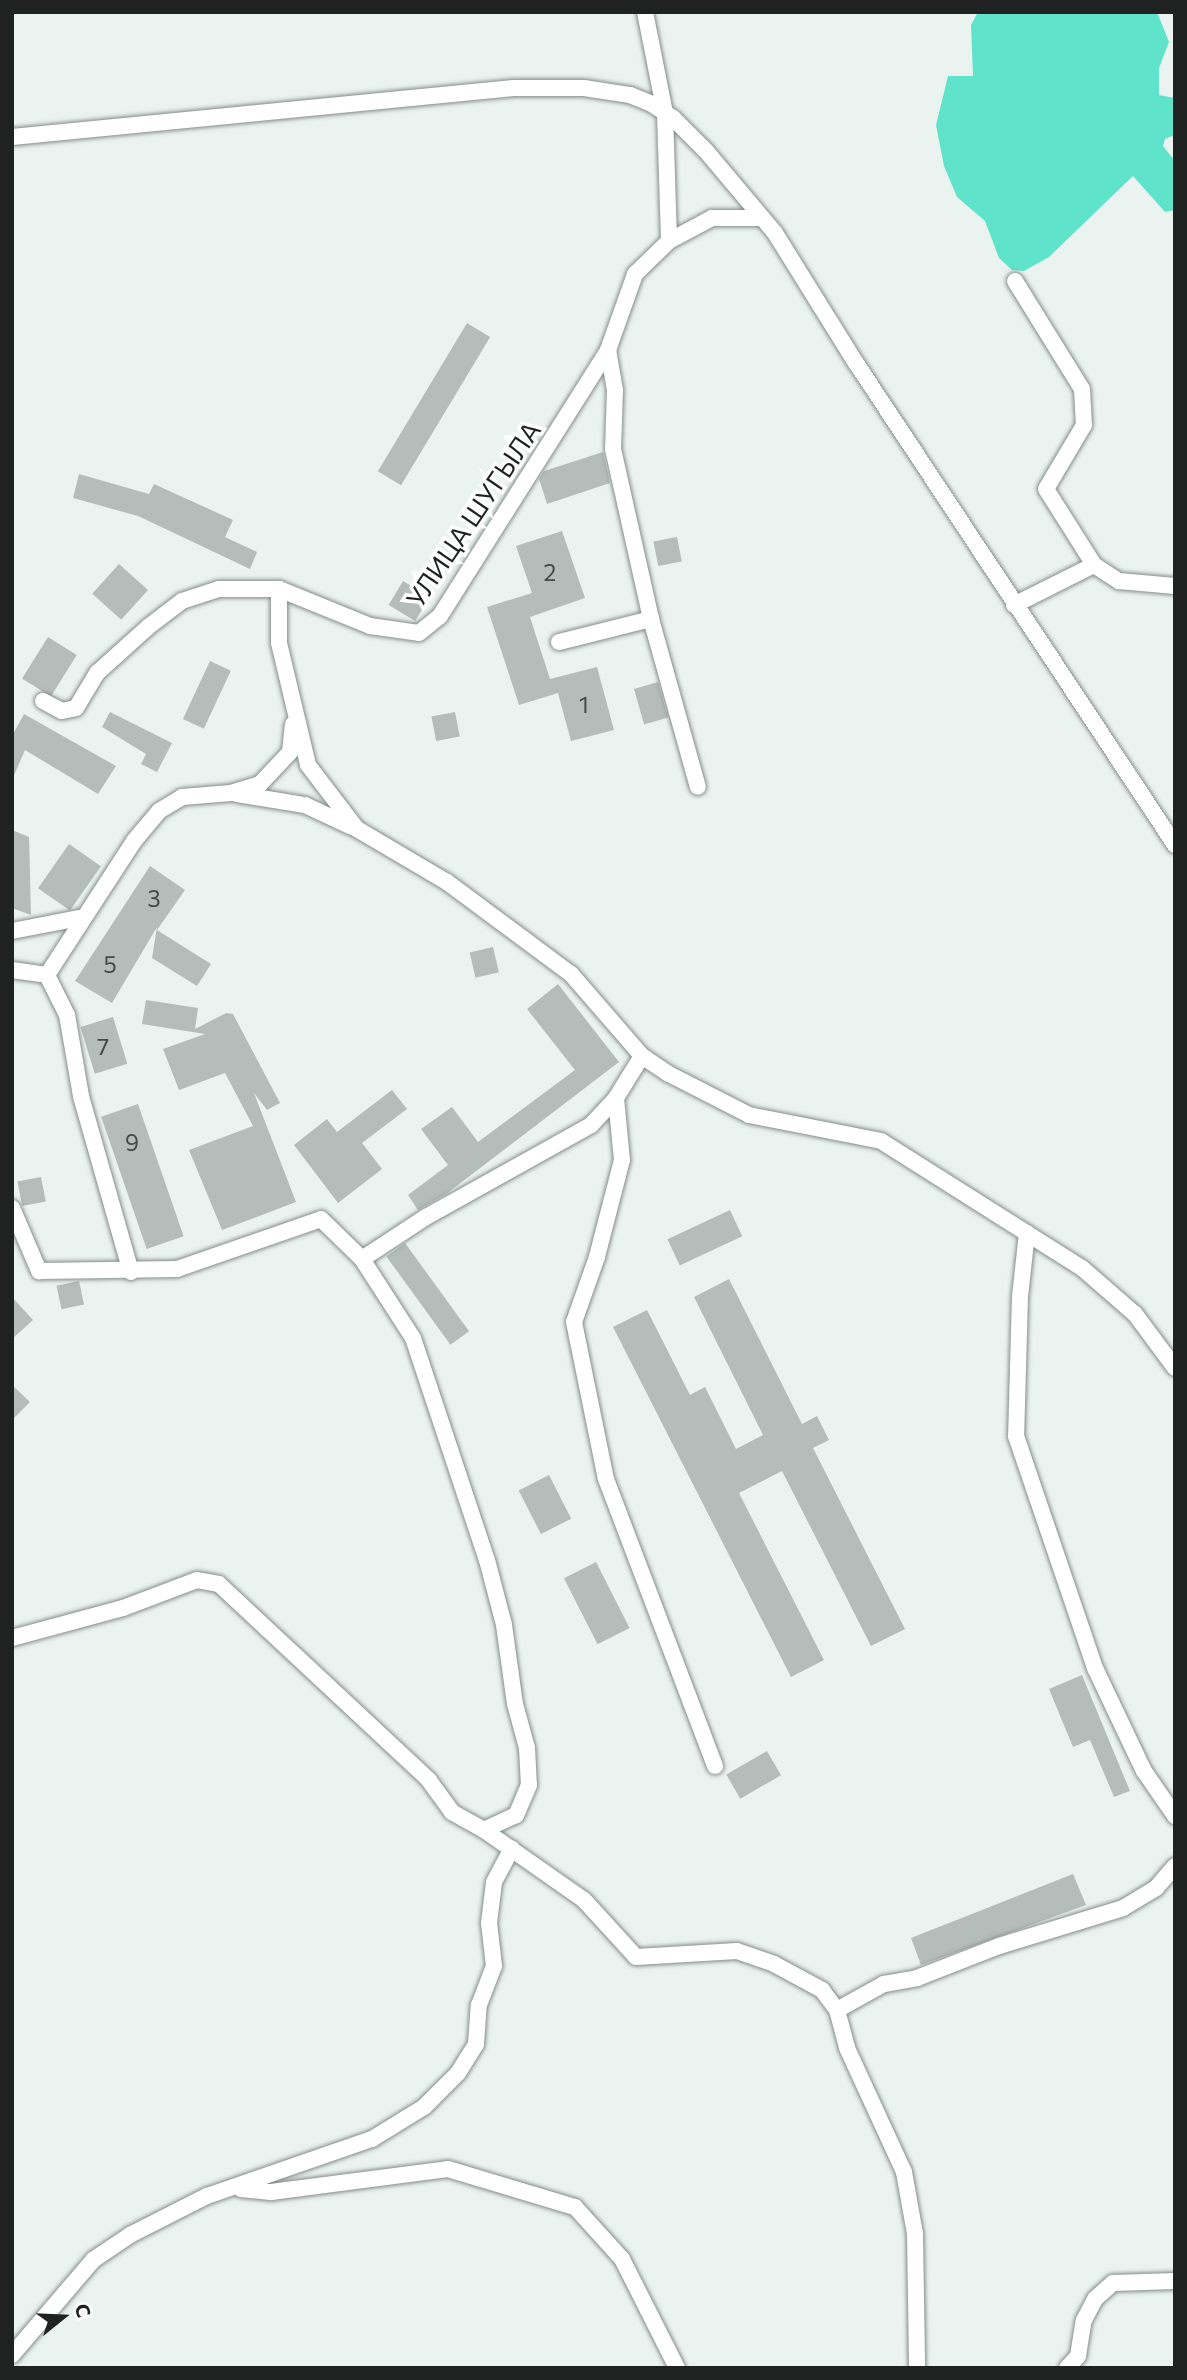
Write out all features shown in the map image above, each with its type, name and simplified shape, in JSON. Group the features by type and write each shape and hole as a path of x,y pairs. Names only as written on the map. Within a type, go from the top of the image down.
{"street":[{"path":"645,12 665,113 669,241"},
{"path":"12,137 514,88 584,88 630,95 665,113 706,152 762,218 1014,605 1175,845"},
{"name":"УЛИЦА ШУГЫЛА","path":"43,701 62,711 76,708 97,673 182,601 219,589 279,589 370,626 419,633 440,616 608,350 635,274 669,241 712,218 762,218"},
{"path":"1015,281 1082,389 1084,425 1046,489 1094,565 1119,581 1175,586"},
{"path":"608,350 615,390 613,449 652,619 698,787"},
{"path":"1014,605 1094,565"},
{"path":"279,589 279,643 308,765 357,829"},
{"path":"559,642 652,619"},
{"path":"47,975 84,917 159,811 182,797 231,793 260,784 275,772 290,752 294,714"},
{"path":"231,793 305,804 357,829 447,882 571,974 642,1056 749,1115 881,1141 1082,1268 1135,1314 1175,1368"},
{"path":"12,931 84,917"},
{"path":"12,970 47,975"},
{"path":"47,975 67,1015 82,1096 131,1272"},
{"path":"362,1259 502,1172 592,1125 616,1098 642,1056"},
{"path":"616,1098 622,1160 597,1257 574,1322 606,1479 715,1766"},
{"path":"12,1208 39,1271 131,1272 177,1269 321,1219 362,1259 413,1338 504,1625 514,1704 527,1748 529,1785 516,1815 484,1830"},
{"path":"1027,1233 1020,1296 1016,1436 1094,1668 1144,1771 1175,1816"},
{"path":"12,1638 124,1608 197,1580 219,1584 429,1780 452,1812 484,1830 584,1900 636,1957 737,1951 774,1965 822,1990 837,2010 848,2048 904,2172 915,2234 918,2368"},
{"path":"12,2355 93,2260 164,2214 372,2139 424,2106 458,2073 475,2044 479,2005 494,1966 489,1923 494,1882 512,1849"},
{"path":"837,2010 884,1984 917,1978 999,1946 1122,1908 1156,1888 1175,1866"},
{"path":"232,2188 271,2192 448,2169 575,2207 622,2259 677,2368"},
{"path":"1067,2368 1078,2356 1084,2320 1096,2299 1113,2283 1175,2281"}],"shaded area":[{"path":"978,12 1157,12 1169,42 1159,68 1159,95 1175,98 1175,135 1165,139 1163,146 1175,161 1175,210 1165,212 1133,176 1049,257 1024,271 1012,270 999,258 985,221 957,197 944,166 936,125 948,76 973,76 971,25"}],"building":[{"path":"467,323 490,337 401,485 378,471"},
{"path":"603,452 610,483 547,504 539,479 544,471"},
{"path":"79,474 149,494 154,484 233,520 225,537 257,552 250,569 138,516 73,498"},
{"path":"562,531 585,598 530,617 550,679 597,667 614,730 571,741 558,693 519,705 487,607 532,593 516,546"},
{"path":"677,537 682,562 658,566 653,542"},
{"path":"119,564 148,590 121,620 92,594"},
{"path":"403,581 430,597 415,621 389,605"},
{"path":"48,637 77,655 51,697 22,679"},
{"path":"210,661 231,671 204,729 183,719"},
{"path":"658,682 668,718 644,724 634,689"},
{"path":"110,712 172,743 157,772 141,764 146,754 102,727"},
{"path":"455,712 460,737 436,741 431,717"},
{"path":"24,714 116,766 98,794 25,750 12,780 12,736"},
{"path":"12,830 29,837 31,915 12,908"},
{"path":"69,844 101,866 70,911 38,888"},
{"path":"150,866 185,890 157,930 211,964 197,986 152,958 157,927 112,1003 75,981"},
{"path":"493,947 499,972 475,978 470,952"},
{"path":"558,984 619,1062 446,1194 418,1210 408,1195 448,1165 421,1129 452,1107 478,1142 575,1070 527,1009"},
{"path":"146,1000 198,1008 195,1029 226,1013 233,1014 280,1103 267,1110 254,1093 296,1202 222,1230 189,1150 253,1126 225,1073 179,1090 163,1049 205,1034 142,1024"},
{"path":"113,1017 127,1064 95,1074 80,1027"},
{"path":"392,1090 407,1109 362,1143 382,1169 338,1203 294,1145 327,1119 337,1132"},
{"path":"138,1104 184,1236 147,1249 101,1117"},
{"path":"41,1177 46,1202 22,1206 17,1182"},
{"path":"730,1210 742,1236 680,1265 667,1239"},
{"path":"405,1243 469,1331 450,1345 386,1257"},
{"path":"729,1279 802,1424 817,1416 829,1440 813,1448 905,1629 871,1646 782,1471 739,1493 824,1660 791,1677 613,1327 647,1310 690,1395 705,1387 736,1449 763,1435 694,1297"},
{"path":"79,1281 84,1304 61,1309 57,1286"},
{"path":"12,1297 33,1320 12,1339"},
{"path":"12,1385 30,1402 12,1420"},
{"path":"549,1475 571,1519 541,1534 519,1490"},
{"path":"596,1562 630,1628 598,1644 564,1578"},
{"path":"1082,1675 1130,1791 1114,1797 1090,1740 1073,1747 1049,1689"},
{"path":"767,1751 781,1775 740,1799 726,1774"},
{"path":"1073,1874 1086,1905 921,1965 911,1938"}]}
